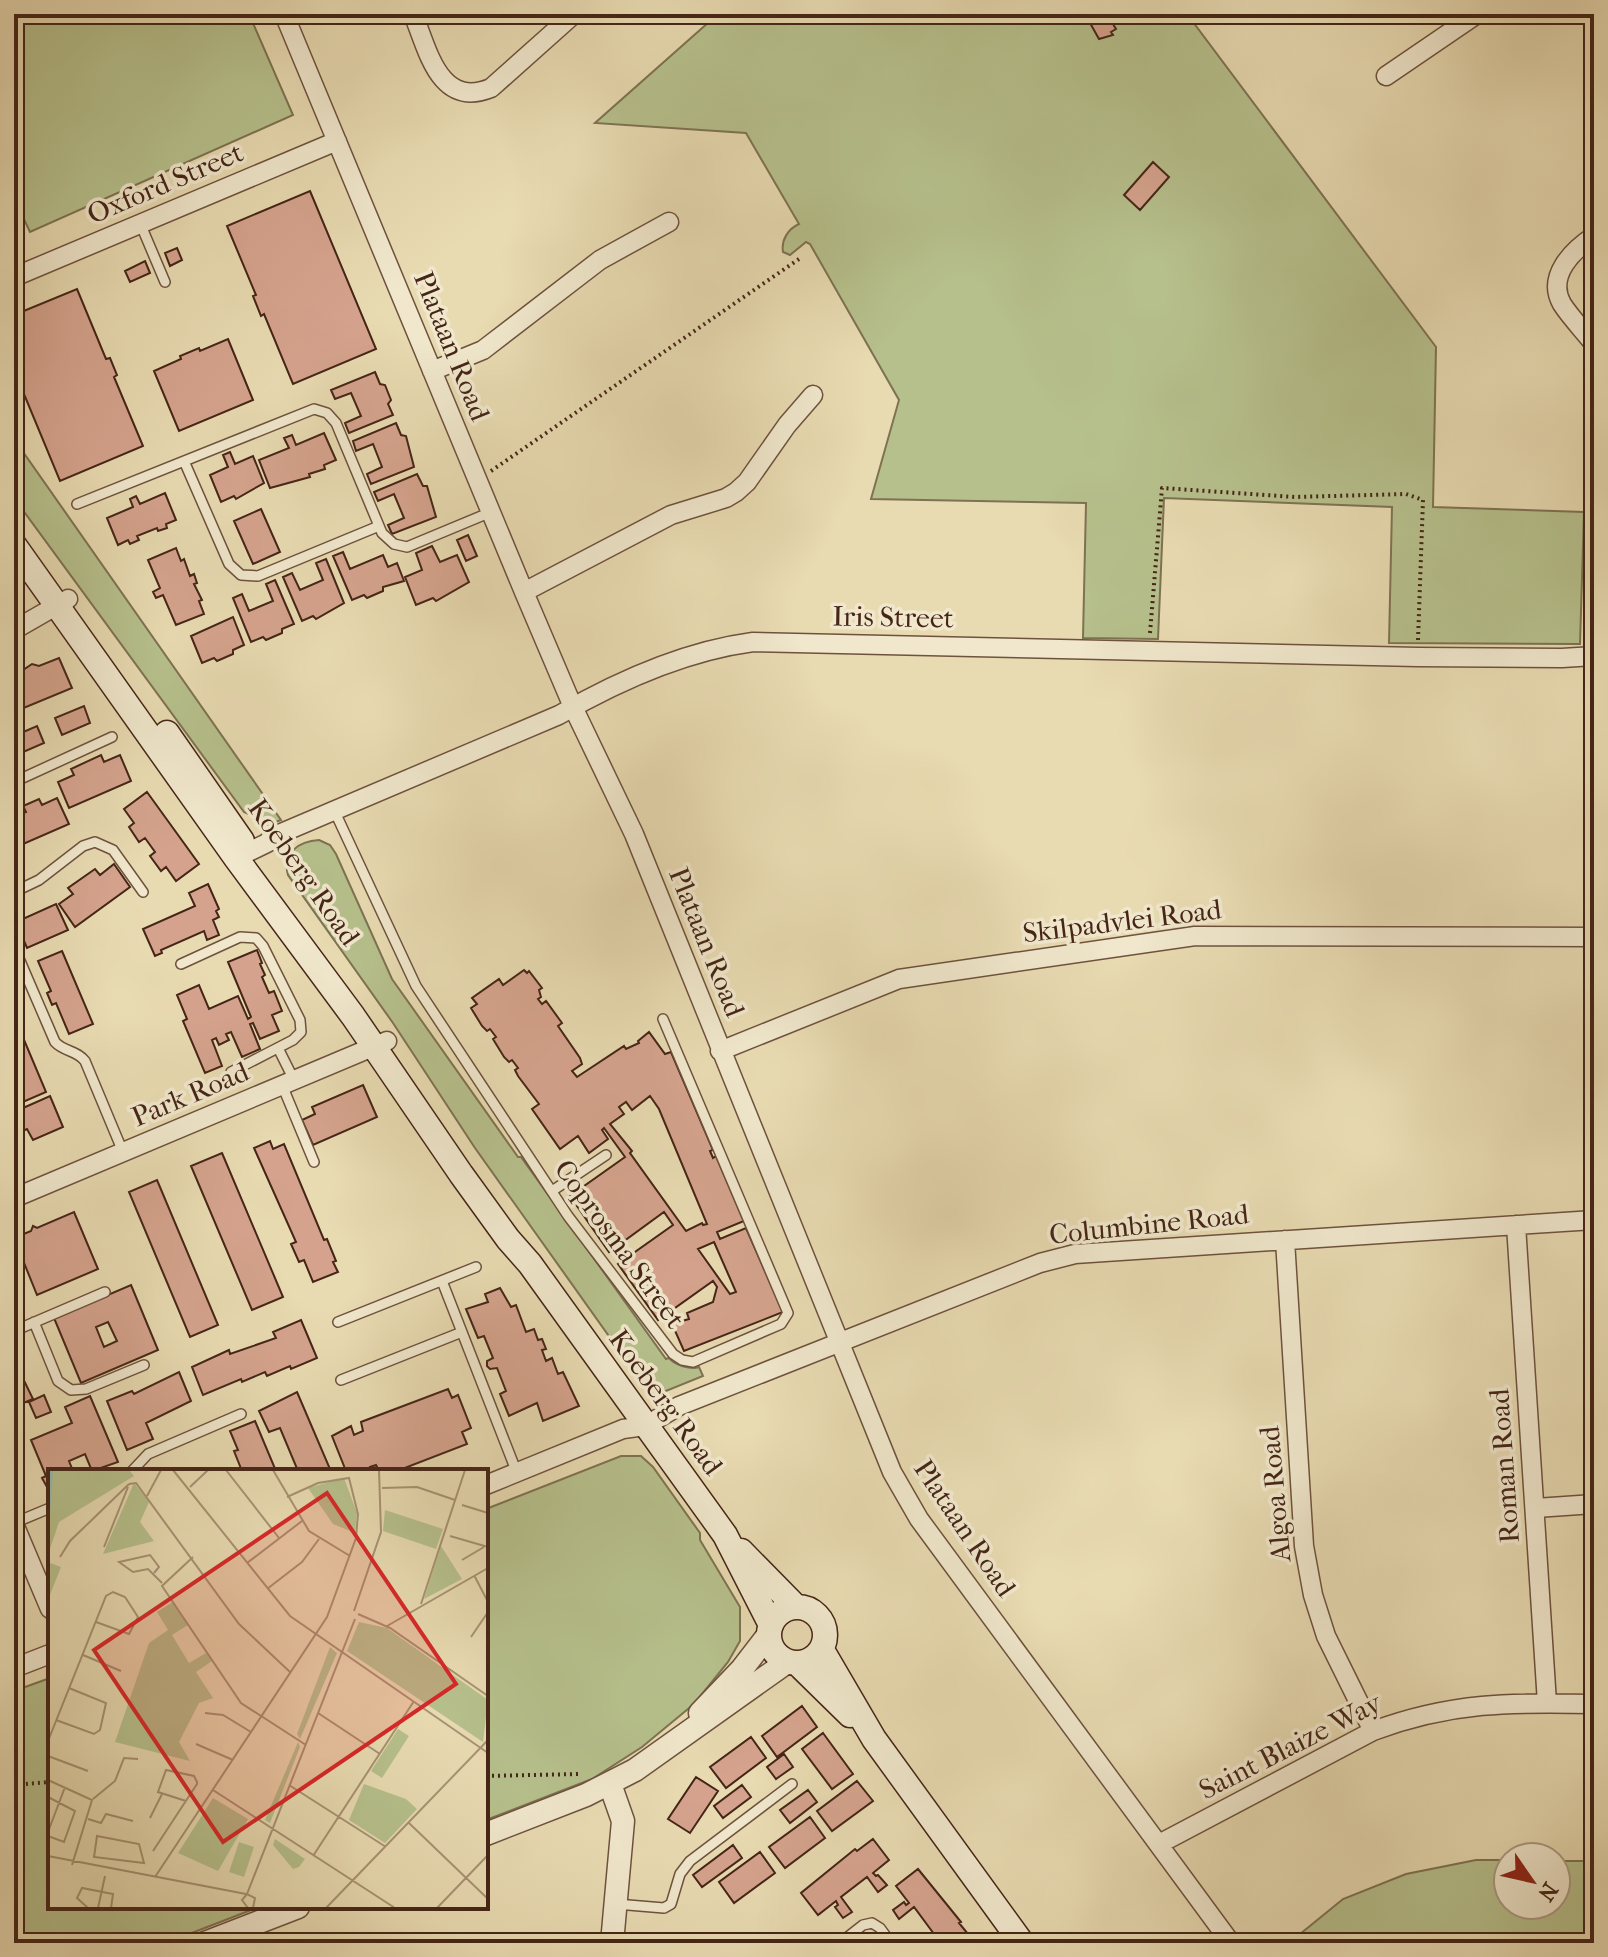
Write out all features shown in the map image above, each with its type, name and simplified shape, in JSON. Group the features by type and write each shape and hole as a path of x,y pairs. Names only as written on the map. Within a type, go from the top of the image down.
{"main road":[{"name":"Koeberg Road","path":"14,525 62,603"},
{"name":"Koeberg Road","path":"14,545 62,603 380,1044 509,1224 530,1264 725,1535 796,1607"},
{"name":"Koeberg Road","path":"725,1535 770,1630"},
{"path":"792,1663 811,1660 822,1650 826,1638 822,1621 809,1609 796,1607 783,1611 770,1630 774,1651 792,1663 874,1739"},
{"path":"822,1650 874,1739 1022,1943"}],"street":[{"name":"Plataan Road","path":"284,14 573,707 634,834 892,1472 911,1508 1231,1943"},
{"path":"413,14 438,73 455,90 464,93 478,93 491,88 574,14"},
{"path":"1386,76 1477,14"},
{"name":"Oxford Street","path":"14,277 337,141"},
{"path":"432,371 483,350 600,260 669,222"},
{"path":"1594,236 1577,247 1565,261 1560,274 1559,292 1560,301 1594,344"},
{"path":"524,592 671,515 736,492 813,395"},
{"path":"14,630 62,603"},
{"name":"Iris Street","path":"243,855 267,843 272,837 559,715 674,662 708,649 753,642 1418,657 1594,656"},
{"name":"Skilpadvlei Road","path":"720,1051 899,979 1195,936 1594,937"},
{"name":"Park Road","path":"14,1198 380,1044"},
{"name":"Columbine Road","path":"488,1484 623,1429 645,1426 679,1406 839,1341 1040,1263 1075,1254 1594,1220"},
{"name":"Roman Road","path":"1516,1225 1547,1703"},
{"name":"Algoa Road","path":"1285,1240 1306,1558 1313,1595 1326,1636 1373,1731"},
{"path":"1536,1508 1594,1504"},
{"path":"14,1524 48,1604"},
{"path":"660,1754 742,1669 770,1630"},
{"path":"14,1668 48,1655"},
{"path":"488,1833 610,1784 660,1754 792,1663"},
{"name":"Saint Blaize Way","path":"1159,1844 1373,1731 1415,1717 1488,1703 1594,1704"},
{"path":"610,1784 623,1821 612,1943"},
{"path":"205,1943 293,1909"}],"lane":[{"path":"140,223 165,282"},
{"path":"77,504 307,410 321,410 336,423 387,539 407,547 491,512"},
{"path":"184,461 229,564 246,577 258,576 379,526"},
{"path":"14,782 112,737"},
{"name":"Coprosma Street","path":"334,810 416,986 552,1191 678,1358 693,1362 784,1321 788,1313 663,1019"},
{"path":"14,892 39,880 83,846 95,842 113,850 143,892"},
{"path":"181,964 240,937 251,936 260,941 302,1026 298,1037 231,1072"},
{"path":"14,947 55,1042 85,1061 123,1152"},
{"path":"278,1048 314,1162"},
{"path":"552,1191 606,1155"},
{"path":"338,1322 476,1267"},
{"path":"442,1281 517,1473"},
{"path":"14,1331 105,1292"},
{"path":"34,1322 58,1381 71,1390 86,1389 144,1365"},
{"path":"341,1380 462,1332"},
{"path":"134,1469 148,1454 241,1414"},
{"path":"14,1524 48,1509"},
{"path":"616,1904 664,1908 671,1904 680,1874 690,1861 792,1784"},
{"path":"840,1943 863,1925 872,1923 891,1943"}],"path":[{"path":"478,480 799,259"},
{"path":"1149,651 1162,488 1295,497 1406,494 1423,500 1418,657"},
{"path":"488,1776 587,1774"},
{"path":"14,1785 48,1782"}],"green space":[{"path":"14,14 249,14 293,115 30,232 14,198"},
{"path":"718,14 1187,14 1436,347 1433,507 1584,512 1580,644 1389,643 1392,507 1164,498 1158,639 1083,638 1086,503 871,499 899,400 810,244 806,242 790,255 783,252 786,235 799,224 746,133 595,123"},
{"path":"14,439 281,820 267,825 244,812 14,498"},
{"path":"319,840 330,845 336,854 392,979 518,1157 521,1157 666,1359 683,1366 699,1367 703,1376 661,1393 648,1391 475,1148 393,1023 288,875 288,860 294,850 305,843"},
{"path":"621,1456 641,1456 653,1467 700,1533 700,1540 740,1607 740,1641 728,1662 694,1704 642,1747 592,1779 488,1819 488,1508"},
{"path":"48,1679 48,1909 254,1909 166,1943 14,1943 14,1691"},
{"path":"1476,1860 1492,1860 1492,1921 1572,1921 1572,1861 1594,1861 1594,1943 1289,1943 1343,1899 1406,1874"}],"building":[{"path":"1085,14 1107,14 1116,29 1111,32 1113,35 1099,39"},
{"path":"1153,162 1169,177 1140,210 1124,195"},
{"path":"310,191 376,349 293,384 264,314 261,316 253,296 256,295 227,226"},
{"path":"177,248 182,260 170,266 165,253"},
{"path":"145,261 150,273 130,282 125,271"},
{"path":"77,289 106,359 110,358 117,375 114,377 143,446 60,481 14,370 14,315"},
{"path":"228,339 253,400 179,431 154,371 181,359 180,356"},
{"path":"375,372 380,384 385,385 393,415 349,433 345,423 361,416 351,393 335,399 331,390"},
{"path":"396,423 401,435 406,436 414,467 371,484 367,474 382,467 373,444 356,451 353,441"},
{"path":"324,433 336,460 324,465 325,469 309,474 310,477 270,488 259,460 289,448 284,438 292,435 296,445"},
{"path":"230,452 235,464 253,456 264,483 236,499 234,496 221,502 210,475 228,467 223,455"},
{"path":"417,474 423,486 427,486 436,517 392,534 388,525 404,518 394,494 378,501 374,492"},
{"path":"165,493 176,520 166,524 167,528 158,531 157,528 137,536 139,540 130,544 128,540 118,545 107,518 133,507 130,499 136,496 140,504"},
{"path":"261,509 280,552 253,564 234,521"},
{"path":"468,535 477,556 466,561 457,540"},
{"path":"432,546 440,562 457,555 469,582 436,601 433,598 416,605 405,577 422,570 416,553"},
{"path":"176,548 190,576 194,574 197,583 194,584 202,600 199,601 204,614 176,625 163,595 156,598 153,592 160,588 148,560"},
{"path":"343,552 350,569 383,555 388,567 397,563 404,581 383,587 383,591 367,598 364,595 352,600 333,556"},
{"path":"326,559 344,603 316,619 313,616 302,621 283,577 292,573 300,590 323,580 316,563"},
{"path":"275,580 294,624 266,640 263,637 251,642 233,598 242,594 249,611 273,601 266,584"},
{"path":"233,617 244,645 217,661 214,658 202,663 191,636"},
{"path":"59,658 72,688 14,712 16,671"},
{"path":"84,706 90,723 62,735 55,718"},
{"path":"37,726 44,743 14,756 14,736"},
{"path":"101,755 104,762 120,755 131,781 69,808 58,782 74,775 71,769"},
{"path":"147,792 199,864 176,881 166,867 161,871 150,856 155,852 145,838 139,842 129,827 134,823 124,809"},
{"path":"57,798 69,824 14,848 14,817 26,812 23,806 39,799 42,805"},
{"path":"114,864 130,887 75,927 59,904 73,894 68,888 95,869 100,875"},
{"path":"208,884 219,909 216,911 219,917 213,920 219,935 207,940 204,931 161,950 162,953 155,956 143,929 195,906 189,893"},
{"path":"56,904 68,930 27,948 16,922"},
{"path":"257,950 265,975 262,977 269,993 274,991 282,1011 272,1015 279,1031 260,1039 253,1023 250,1024 260,1049 242,1057 231,1032 226,1034 229,1040 219,1045 216,1038 212,1040 222,1066 205,1073 183,1021 187,1019 177,995 199,985 209,1009 238,996 248,1019 251,1017 228,962"},
{"path":"62,951 93,1024 69,1034 56,1003 52,1005 47,993 51,991 38,961"},
{"path":"524,970 529,971 542,988 538,999 542,1004 546,1001 562,1023 558,1026 580,1058 582,1064 572,1071 577,1077 624,1046 626,1049 639,1043 649,1032 665,1054 671,1052 713,1150 710,1151 713,1158 716,1156 744,1221 717,1232 720,1239 746,1228 783,1312 684,1351 672,1324 689,1319 687,1313 713,1302 717,1287 713,1281 658,1320 618,1264 673,1225 664,1212 609,1252 570,1196 625,1157 604,1128 602,1130 608,1139 589,1153 578,1136 560,1149 532,1109 539,1104 518,1076 515,1070 518,1068 512,1060 509,1062 504,1057 493,1039 496,1037 490,1029 487,1031 482,1026 471,1008 477,1004 472,998 499,979 503,985","holes":["650,1096 659,1109 707,1224 702,1223 686,1231 610,1124 624,1114 619,1107 626,1102 632,1110","714,1242 736,1292 730,1294 698,1249"]},
{"path":"14,1016 46,1092 16,1105 14,1100"},
{"path":"363,1085 377,1117 313,1145 302,1120 315,1114 312,1107"},
{"path":"50,1096 63,1127 33,1140 27,1129 14,1135 14,1112"},
{"path":"270,1141 273,1149 284,1144 324,1240 327,1239 338,1272 313,1282 304,1260 299,1262 291,1244 296,1242 254,1148"},
{"path":"222,1153 283,1297 252,1310 191,1166"},
{"path":"157,1180 218,1325 190,1337 129,1192"},
{"path":"74,1212 98,1269 37,1295 14,1238 31,1231 33,1226 37,1228"},
{"path":"131,1285 158,1350 81,1383 54,1318","holes":["108,1322 117,1341 104,1347 96,1327"]},
{"path":"500,1288 511,1307 516,1305 526,1332 534,1329 538,1340 542,1339 546,1361 552,1358 558,1374 563,1372 579,1406 543,1421 537,1403 509,1416 500,1394 506,1391 497,1368 487,1366 487,1361 493,1358 484,1336 478,1338 466,1309 488,1302 485,1294"},
{"path":"301,1320 317,1358 267,1376 265,1372 242,1382 241,1379 203,1395 192,1367 229,1350 230,1354 276,1338 273,1332"},
{"path":"14,1360 33,1399 14,1407"},
{"path":"179,1372 191,1401 146,1423 153,1439 127,1450 107,1401 132,1391 134,1394"},
{"path":"448,1389 452,1398 458,1395 471,1428 462,1432 467,1444 402,1469 378,1469 376,1465 370,1469 345,1469 332,1436 351,1426 354,1435 363,1431 361,1422"},
{"path":"297,1392 330,1469 297,1469 280,1428 269,1432 259,1411"},
{"path":"44,1395 51,1412 36,1418 29,1402"},
{"path":"90,1396 118,1462 91,1469 85,1454 69,1461 72,1469 48,1469 47,1487 42,1478 46,1476 31,1440 72,1423 65,1407"},
{"path":"255,1421 275,1469 241,1469 230,1431"},
{"path":"802,1706 817,1727 777,1757 762,1736"},
{"path":"823,1733 853,1774 832,1789 802,1749"},
{"path":"751,1737 766,1758 726,1788 710,1767"},
{"path":"784,1754 793,1767 776,1779 767,1767"},
{"path":"696,1777 718,1791 690,1833 668,1819"},
{"path":"857,1781 873,1801 832,1831 817,1811"},
{"path":"742,1785 751,1797 723,1818 714,1806"},
{"path":"808,1790 817,1802 790,1823 780,1810"},
{"path":"810,1817 825,1838 785,1868 769,1847"},
{"path":"873,1839 889,1860 873,1873 887,1885 878,1892 867,1877 841,1897 852,1912 843,1918 835,1907 838,1905 836,1901 818,1915 801,1893 855,1849 857,1851"},
{"path":"733,1845 742,1858 702,1887 693,1875"},
{"path":"760,1852 775,1873 734,1903 719,1882"},
{"path":"918,1869 961,1922 973,1940 969,1943 940,1943 937,1940 922,1943 934,1934 914,1907 899,1919 893,1910 904,1902 906,1905 909,1903 896,1886"}]}
